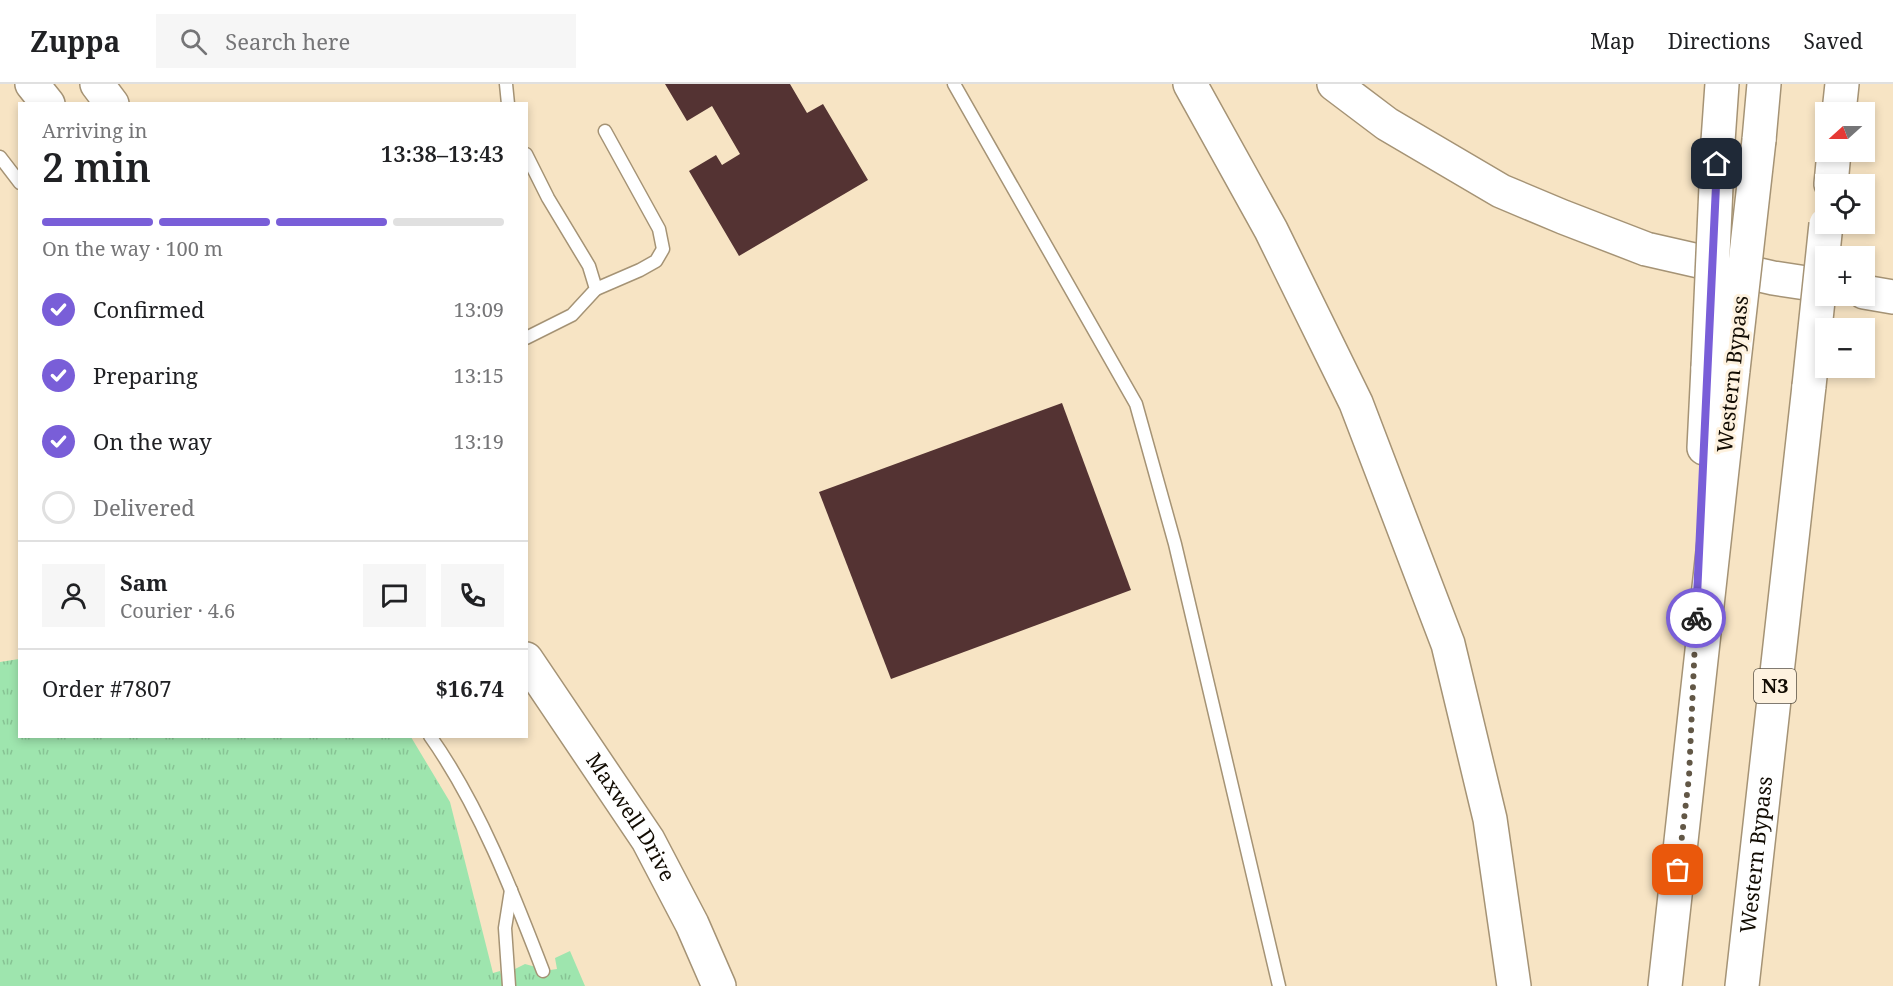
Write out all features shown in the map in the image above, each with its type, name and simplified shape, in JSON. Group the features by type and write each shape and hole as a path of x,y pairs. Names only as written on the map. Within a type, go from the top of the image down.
{"main road":[{"path":"32,84 46,102"},
{"path":"97,84 110,102"},
{"path":"1190,84 1271,230 1356,403 1448,644 1490,819 1514,986"},
{"path":"1334,84 1387,124 1501,190 1563,217 1646,249 1773,278 1815,284"},
{"path":"1721,368 1718,141 1722,84"},
{"name":"Western Bypass","path":"1665,986 1689,777 1721,368 1759,140 1764,84"},
{"path":"1840,102 1842,84"},
{"name":"Western Bypass","path":"1742,986 1825,234"},
{"path":"1875,294 1893,297"},
{"name":"Maxwell Drive","path":"528,662 648,840 692,924 719,986"}],"lane":[{"path":"506,84 508,102"},
{"path":"954,84 1056,267 1136,404 1175,544 1279,986"},
{"path":"528,337 572,315 596,290 656,261 663,249 659,229 605,131"},
{"path":"0,157 18,180"},
{"path":"528,158 548,198 589,266 596,290"},
{"path":"431,738 452,767 511,888 543,971"},
{"path":"509,986 505,928 511,888"}],"green space":[{"path":"18,659 18,738 412,738 450,802 493,973 500,971 502,978 515,976 515,969 525,964 536,967 537,972 557,969 555,958 570,951 585,986 0,986 0,662"}],"building":[{"path":"665,84 790,84 807,113 823,104 868,180 739,256 689,171 716,155 722,165 740,154 712,106 687,121"},
{"path":"1062,403 1131,590 891,679 819,492"}],"way so far":[{"path":"1678,870 1689,777 1696,618"}],"route":[{"path":"1696,618 1717,164"}]}
